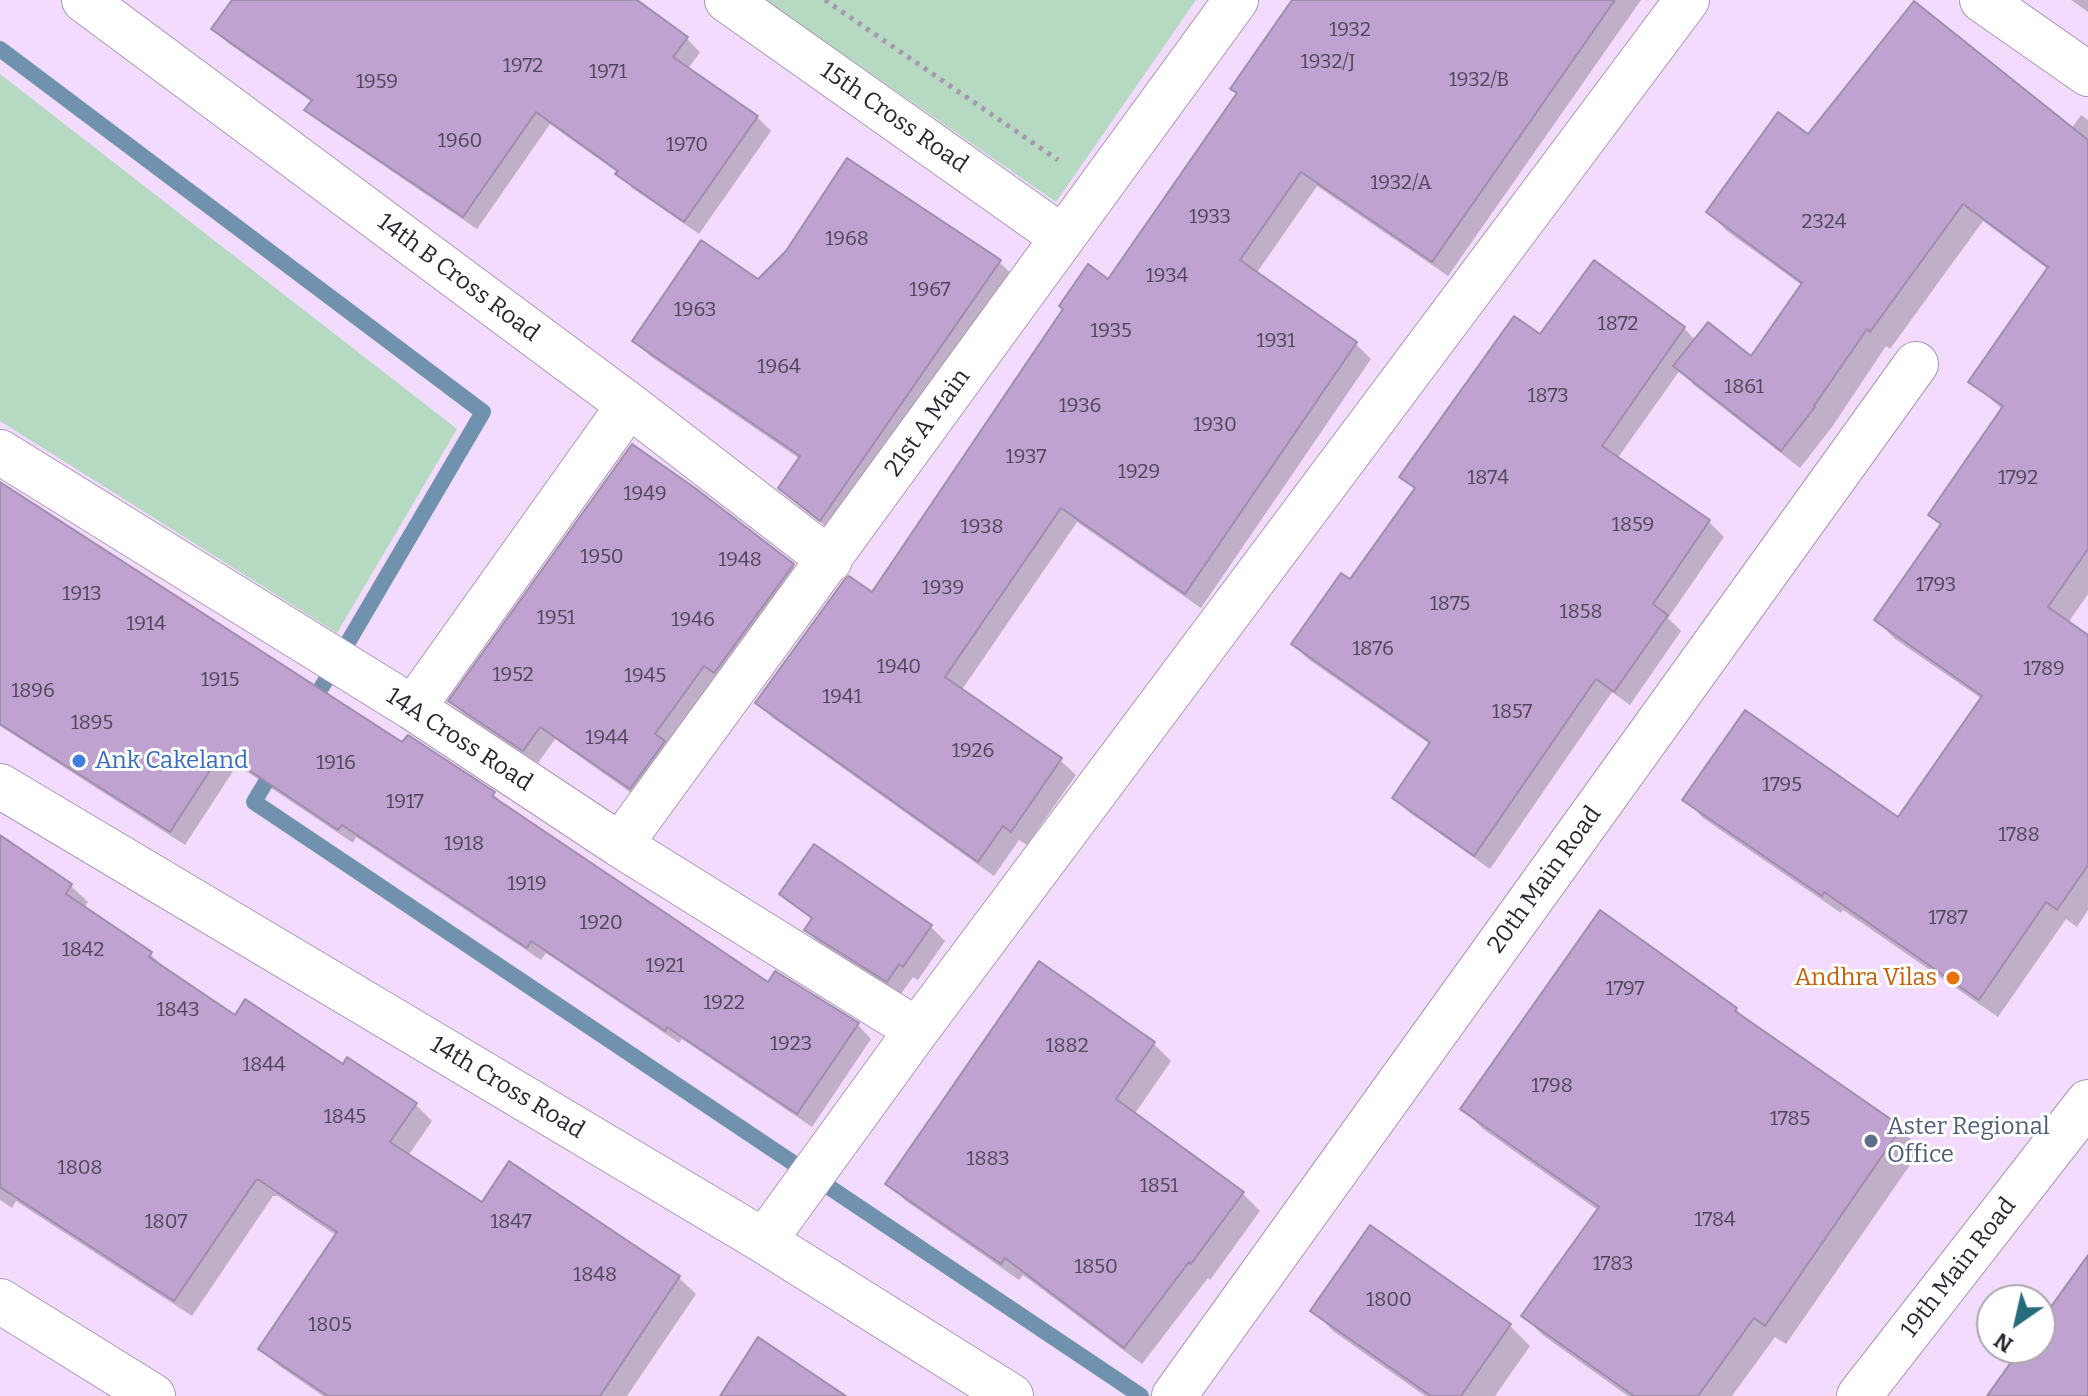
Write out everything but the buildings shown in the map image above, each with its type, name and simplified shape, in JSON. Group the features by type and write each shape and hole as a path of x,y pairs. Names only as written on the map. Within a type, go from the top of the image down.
{"street":[{"name":"14th B Cross Road","path":"84,0 629,405 830,560"},
{"name":"15th Cross Road","path":"727,0 1062,237"},
{"name":"21st A Main","path":"620,845 1236,0"},
{"path":"764,1241 917,1030 1687,0"},
{"path":"1982,0 2088,74"},
{"name":"20th Main Road","path":"1174,1396 1916,364"},
{"path":"413,708 629,405"},
{"name":"14A Cross Road","path":"0,452 413,708 620,845 917,1030"},
{"name":"14th Cross Road","path":"0,786 764,1241 1011,1396"},
{"name":"19th Main Road","path":"1859,1396 2088,1102"},
{"path":"0,1301 153,1396"}],"path":[{"path":"825,0 1036,144"}],"green space":[{"path":"765,0 1196,0 1056,202"},
{"path":"0,74 457,429 337,633 0,421"}],"waterway":[{"path":"0,49 483,412 310,707"},
{"path":"276,765 254,802 1141,1396"}],"place":[{"name":"Ank Cakeland","path":"79,761"},
{"name":"Andhra Vilas","path":"1953,978"},
{"name":"Aster Regional Office","path":"1871,1141"}]}
